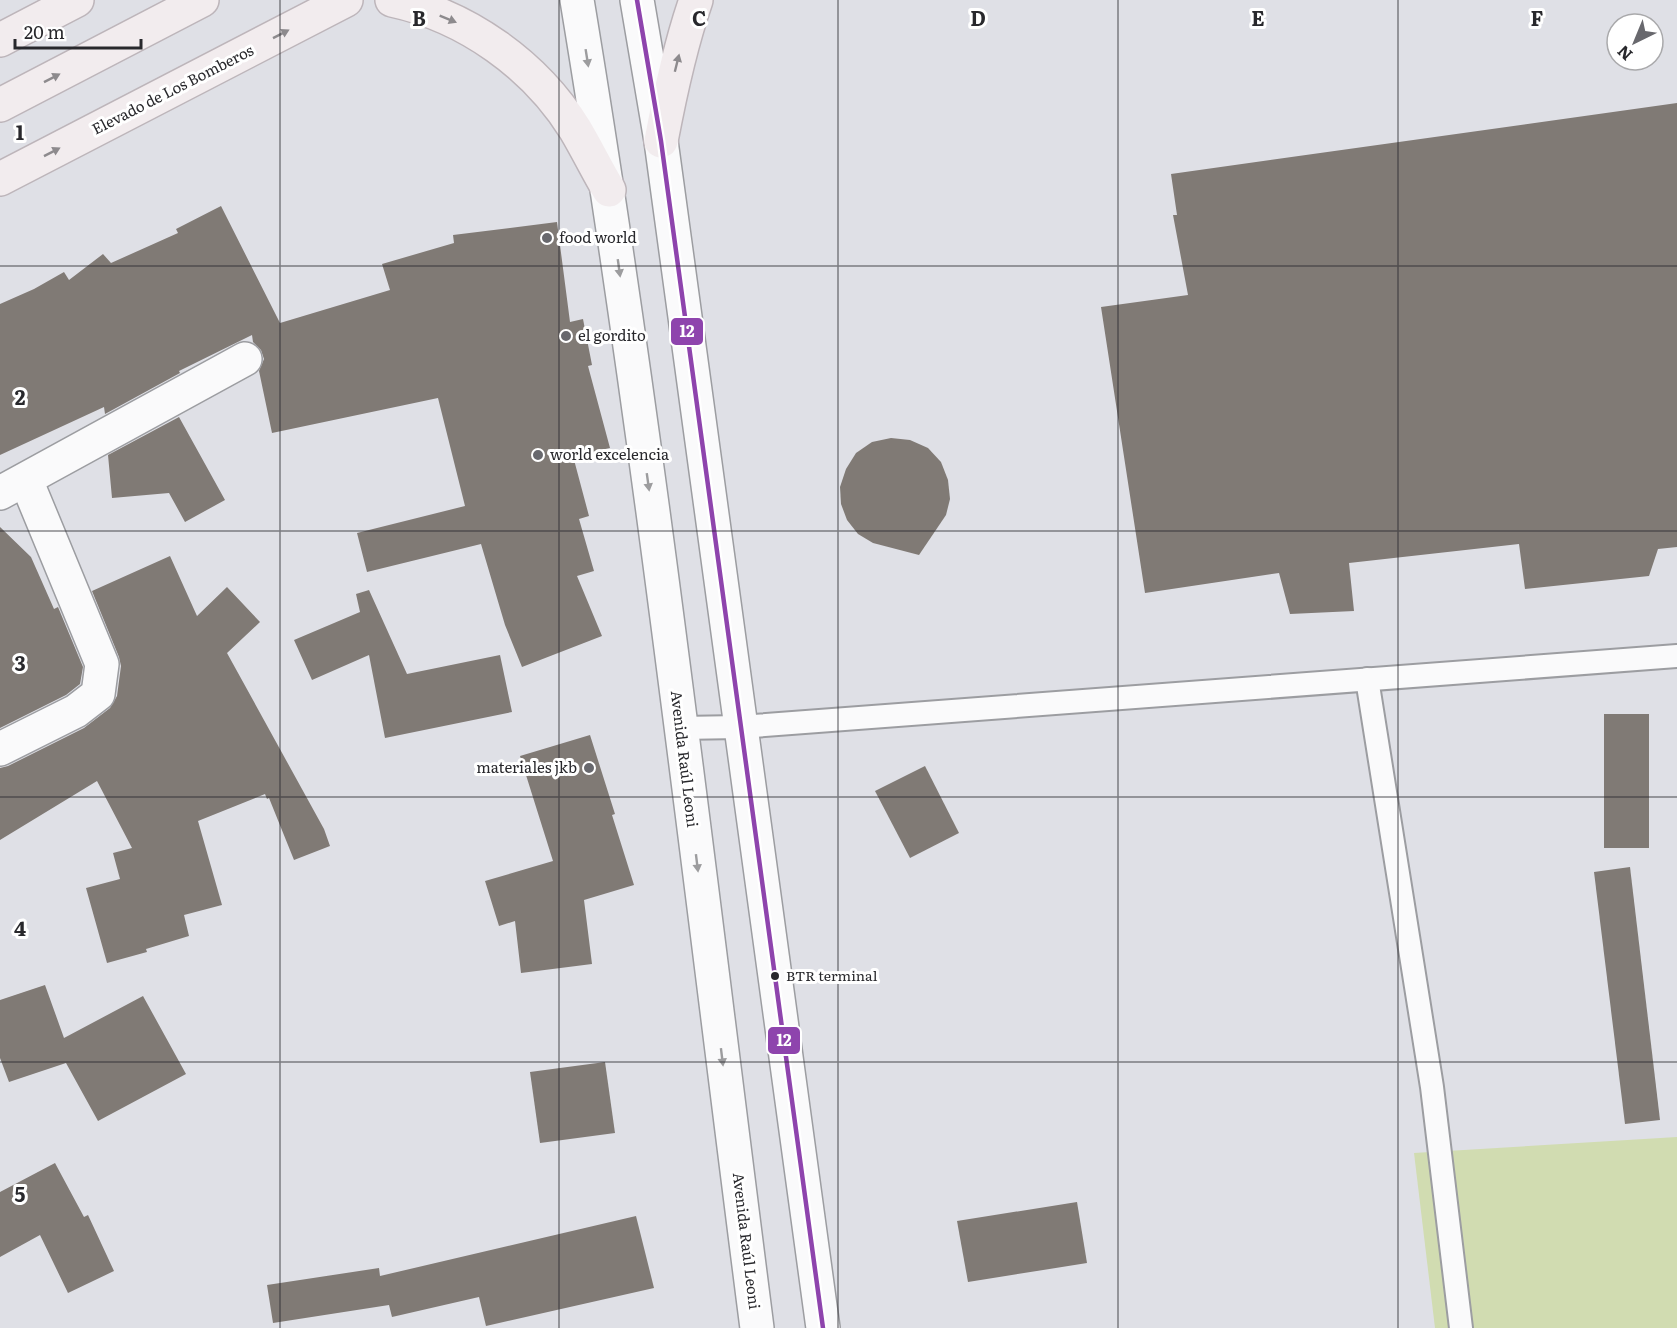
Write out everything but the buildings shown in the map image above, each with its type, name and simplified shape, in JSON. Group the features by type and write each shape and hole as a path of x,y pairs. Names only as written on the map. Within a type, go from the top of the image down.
{"highway":[{"path":"0,40 77,0"},
{"path":"0,105 202,0"},
{"name":"Elevado de Los Bomberos","path":"0,179 346,0"},
{"path":"392,0 410,4 460,23 504,51 543,87 574,128 609,189"},
{"path":"661,141 685,32 696,0"}],"main road":[{"name":"Avenida Raúl Leoni","path":"577,0 609,189 757,1328"},
{"path":"637,0 661,141 823,1328"},
{"path":"0,749 76,711 99,694 102,664 13,487 245,359"}],"lane":[{"path":"680,728 740,727 1677,656"},
{"path":"1367,679 1432,1087 1461,1328"}],"green space":[{"path":"1677,1137 1677,1328 1435,1328 1414,1153"}],"transit line":[{"name":"12","path":"637,0 661,141 823,1328"}],"place":[{"name":"food world","path":"547,238"},
{"name":"el gordito","path":"566,336"},
{"name":"world excelencia","path":"538,455"},
{"name":"materiales jkb","path":"589,768"},
{"name":"BTR terminal","path":"775,976"}]}
